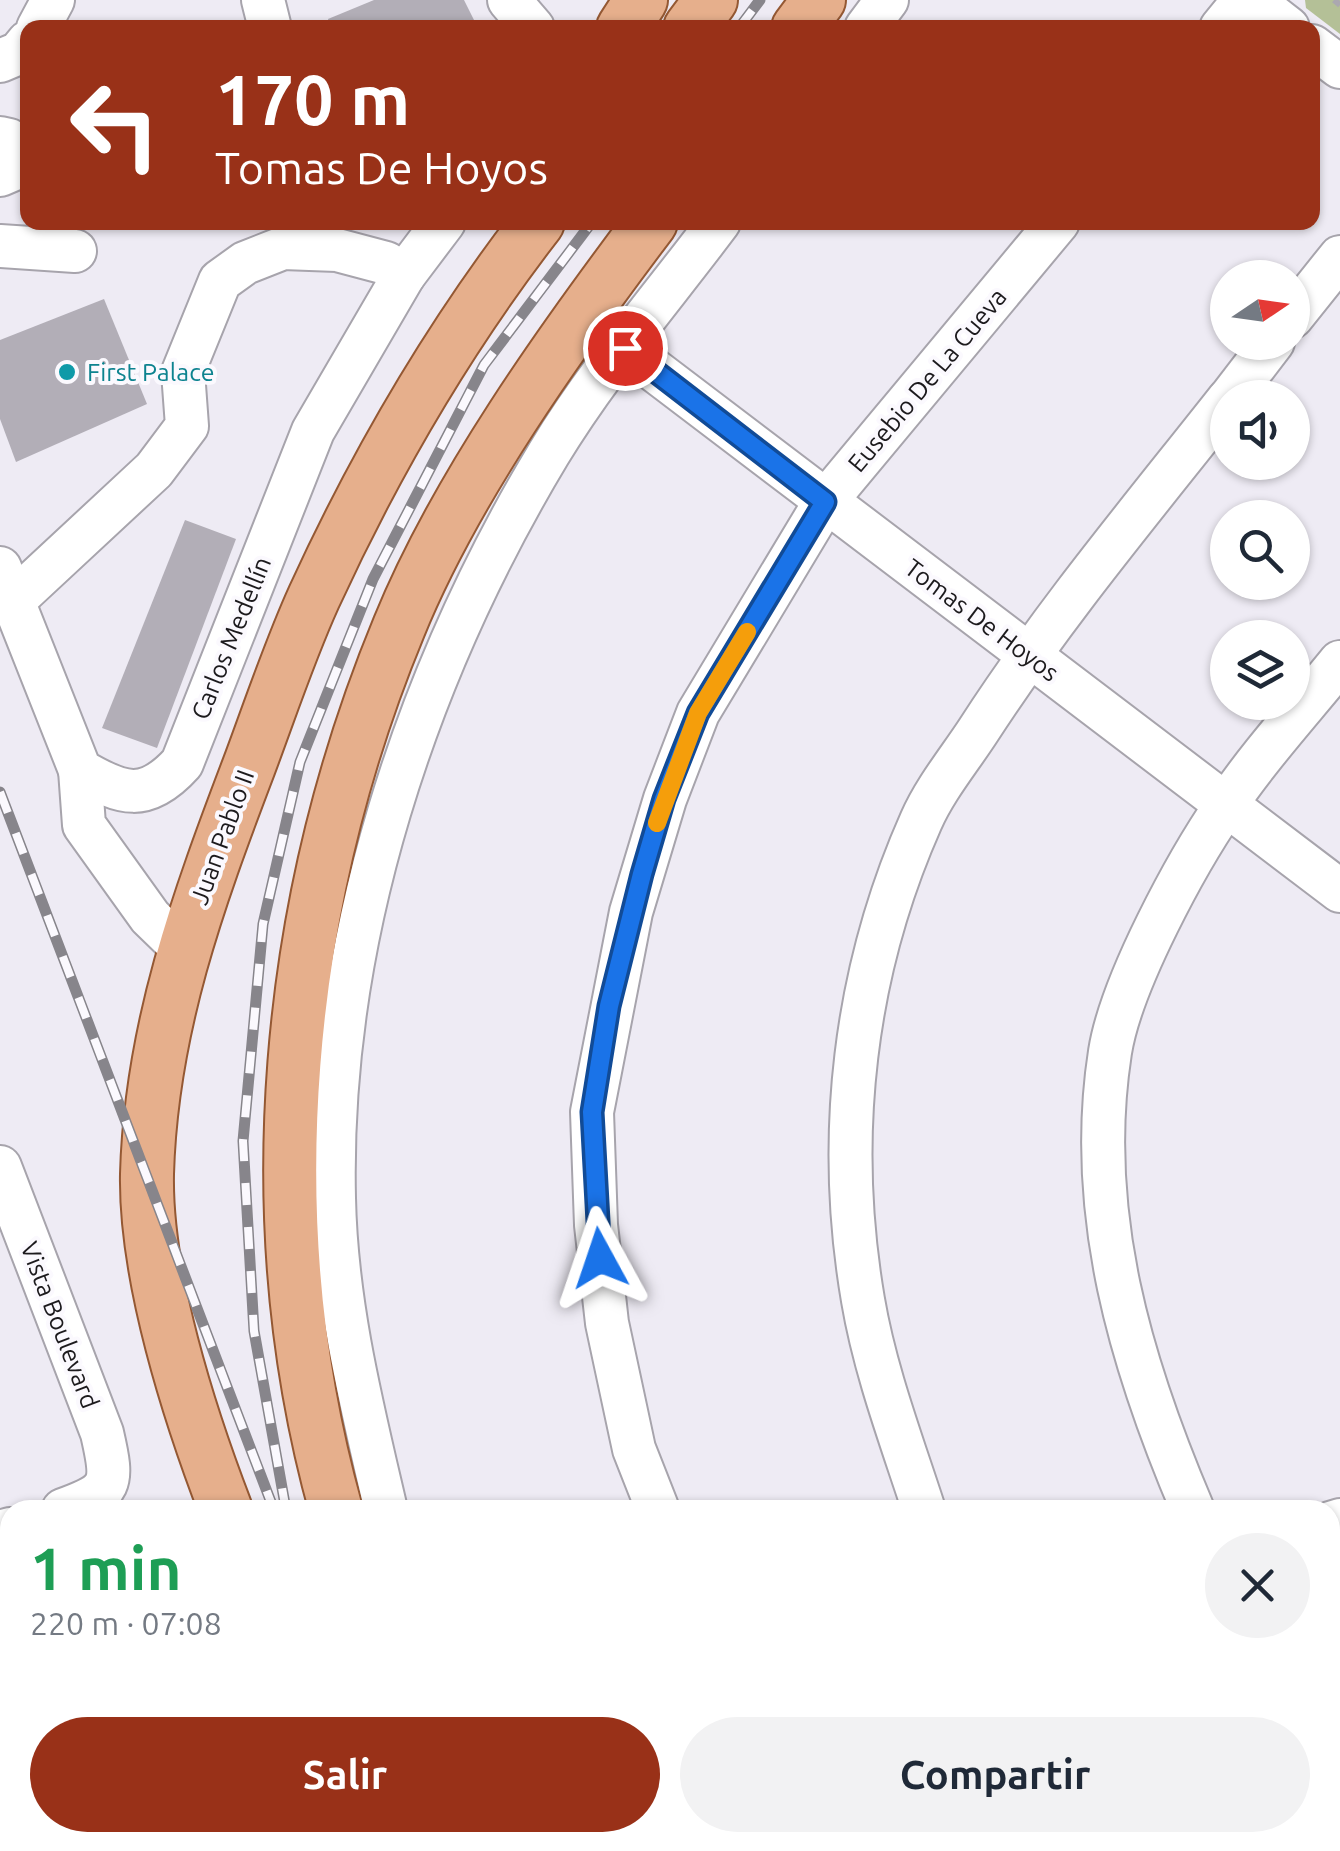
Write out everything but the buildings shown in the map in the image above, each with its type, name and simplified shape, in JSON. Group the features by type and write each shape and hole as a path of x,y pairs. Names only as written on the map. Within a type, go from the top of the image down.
{"main road":[{"path":"696,20 712,0"},
{"path":"334,1500 300,1332 290,1186 295,1048 307,958 315,905 346,773 400,625 462,501 646,230"},
{"name":"Juan Pablo II","path":"223,1500 162,1303 147,1176 160,1040 182,948 313,599 378,470 453,343 526,231"}],"street":[{"path":"510,0 526,20"},
{"path":"605,20 622,0"},
{"path":"1228,20 1244,0"},
{"path":"1252,0 1278,20"},
{"path":"0,138 9,140 16,149 16,162 14,169 0,175"},
{"name":"Carlos Medellín","path":"80,770 125,792 153,788 182,763 313,431 404,275 438,230"},
{"path":"384,1500 352,1364 334,1197 339,1060 354,948 419,724 458,630 550,451 713,230"},
{"name":"Eusebio De La Cueva","path":"654,1500 634,1450 611,1341 596,1225 592,1112 609,1006 664,799 698,713 825,502 1051,230"},
{"path":"0,246 75,250"},
{"path":"182,948 150,916 84,825 80,770 6,585 154,470 186,426 184,372 220,281 245,263 282,248 337,250 386,263 404,275"},
{"path":"1310,295 1340,257"},
{"name":"Tomas De Hoyos","path":"625,348 1340,890"},
{"path":"1243,380 1259,360"},
{"path":"921,1500 863,1303 850,1190 850,1085 867,988 888,905 923,817 1028,654 1210,422"},
{"path":"1190,1500 1159,1430 1130,1337 1108,1245 1102,1155 1110,1050 1142,955 1226,806 1340,662"},
{"name":"Vista Boulevard","path":"0,1167 102,1433 109,1466 108,1486 91,1500"}],"path":[{"path":"1334,0 1340,5"}],"green space":[{"path":"1305,0 1340,0 1340,34 1306,8"}],"railway":[{"path":"745,20 760,0"},
{"path":"284,1500 254,1331 243,1141 263,924 300,762 373,579 484,365 586,230"},
{"path":"0,792 270,1500"}],"slow traffic":[{"path":"657,823 698,713 747,632"}],"place":[{"name":"First Palace","path":"67,372"}],"route":[{"path":"600,1258 592,1112 609,1006 664,799 698,713 825,502 625,348"}]}
